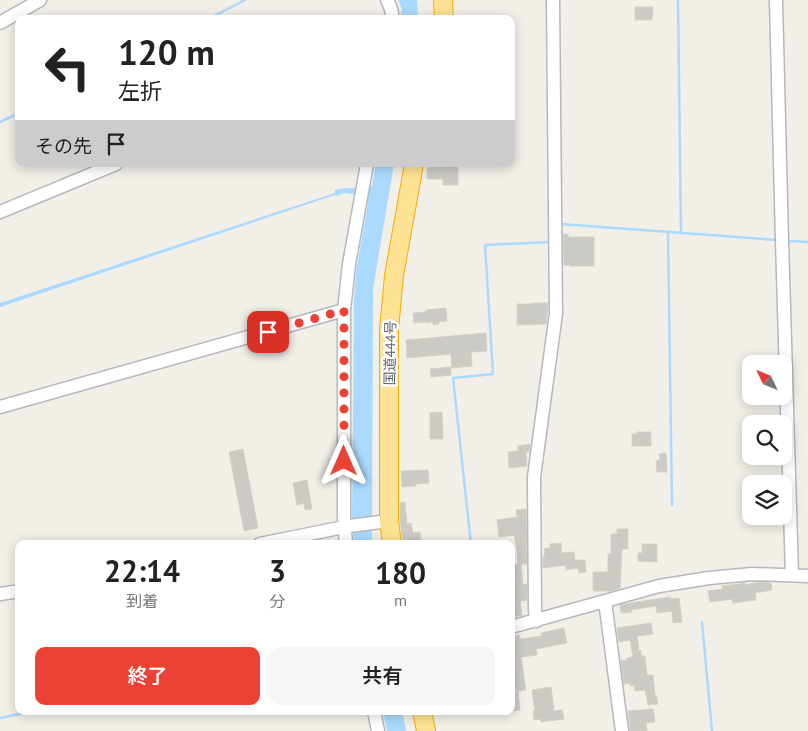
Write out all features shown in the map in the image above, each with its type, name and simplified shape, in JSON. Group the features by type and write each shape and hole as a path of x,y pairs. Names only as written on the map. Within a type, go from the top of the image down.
{"highway":[{"path":"443,0 444,15"},
{"name":"国道444号","path":"390,540 383,521 389,329 394,276 413,167"},
{"path":"423,715 426,731"}],"street":[{"path":"0,24 40,0"},
{"path":"387,0 391,6 392,15"},
{"path":"536,620 534,477 556,313 553,0"},
{"path":"776,0 792,575"},
{"path":"0,212 109,167"},
{"path":"346,540 344,310 349,264 366,167"},
{"path":"0,407 344,310"},
{"path":"280,540 383,521"},
{"path":"515,625 658,586 752,574 808,576"},
{"path":"0,594 15,591"},
{"path":"605,601 622,731"},
{"path":"375,715 378,731"}],"water":[{"path":"398,0 417,0 418,15 401,15 402,9"},
{"path":"375,167 393,167 373,289 372,540 354,540 352,521 354,300 356,272 368,204 356,195 344,193 335,195 0,307 0,303 335,193 335,190 372,186"},
{"path":"384,715 403,715 406,731 387,731"}],"building":[{"path":"635,7 653,7 652,20 635,20"},
{"path":"427,167 458,167 458,185 443,185 443,179 427,179"},
{"path":"563,234 568,234 568,237 594,237 594,266 564,265"},
{"path":"548,303 546,324 517,325 517,304"},
{"path":"446,308 447,321 433,325 433,322 414,323 413,313"},
{"path":"486,333 487,351 471,352 472,366 452,368 451,354 407,358 406,340"},
{"path":"451,367 451,375 431,377 430,369"},
{"path":"442,412 443,439 430,439 430,413"},
{"path":"637,432 651,432 651,446 632,446 632,434 637,434"},
{"path":"530,444 529,452 526,452 527,466 509,468 508,452 518,451 518,446"},
{"path":"243,449 258,528 244,531 229,452"},
{"path":"666,453 667,472 657,472 656,461 660,460 659,454"},
{"path":"428,470 429,483 402,487 401,471"},
{"path":"307,480 312,509 305,510 304,503 297,505 293,483"},
{"path":"405,502 407,524 411,523 413,533 420,532 421,540 403,540 400,503"},
{"path":"526,509 527,564 521,564 523,585 527,584 527,600 520,601 522,615 515,617 515,564 518,564 517,550 514,535 499,537 497,520 517,517 516,510"},
{"path":"617,529 628,529 628,549 622,549 620,588 611,591 593,591 593,572 608,572 608,554 611,554 611,534 617,534"},
{"path":"561,543 562,553 574,552 575,560 585,560 586,572 579,573 578,568 566,570 566,565 543,568 544,549 550,548 550,544"},
{"path":"642,544 657,544 657,562 638,561 638,553 642,553"},
{"path":"759,582 771,583 772,590 755,593 756,600 733,603 732,599 710,602 708,591 723,589 722,586 746,583 746,585"},
{"path":"670,597 670,599 679,598 682,622 673,623 672,611 657,613 656,606 621,613 620,605"},
{"path":"651,623 653,634 637,636 641,656 645,656 647,675 653,675 658,704 648,705 645,690 635,691 634,685 630,686 630,683 624,684 621,661 633,657 630,640 619,642 617,628"},
{"path":"564,628 567,643 536,649 537,655 521,657 526,690 515,692 515,636 519,635 520,639 542,636 541,633"},
{"path":"551,687 554,711 562,710 564,719 541,722 541,719 534,720 533,711 535,711 532,690"},
{"path":"515,692 518,692 520,710 515,711"},
{"path":"653,709 655,722 646,723 647,731 630,731 628,711"}],"waterway":[{"path":"216,15 245,0"},
{"path":"678,0 681,233"},
{"path":"0,122 15,115"},
{"path":"561,224 777,240"},
{"path":"668,232 672,505"},
{"path":"471,540 453,378 493,374 485,245 549,241"},
{"path":"788,241 808,242"},
{"path":"702,622 712,731"},
{"path":"0,718 15,715"}],"route":[{"path":"268,332 344,310 344,461"}]}
